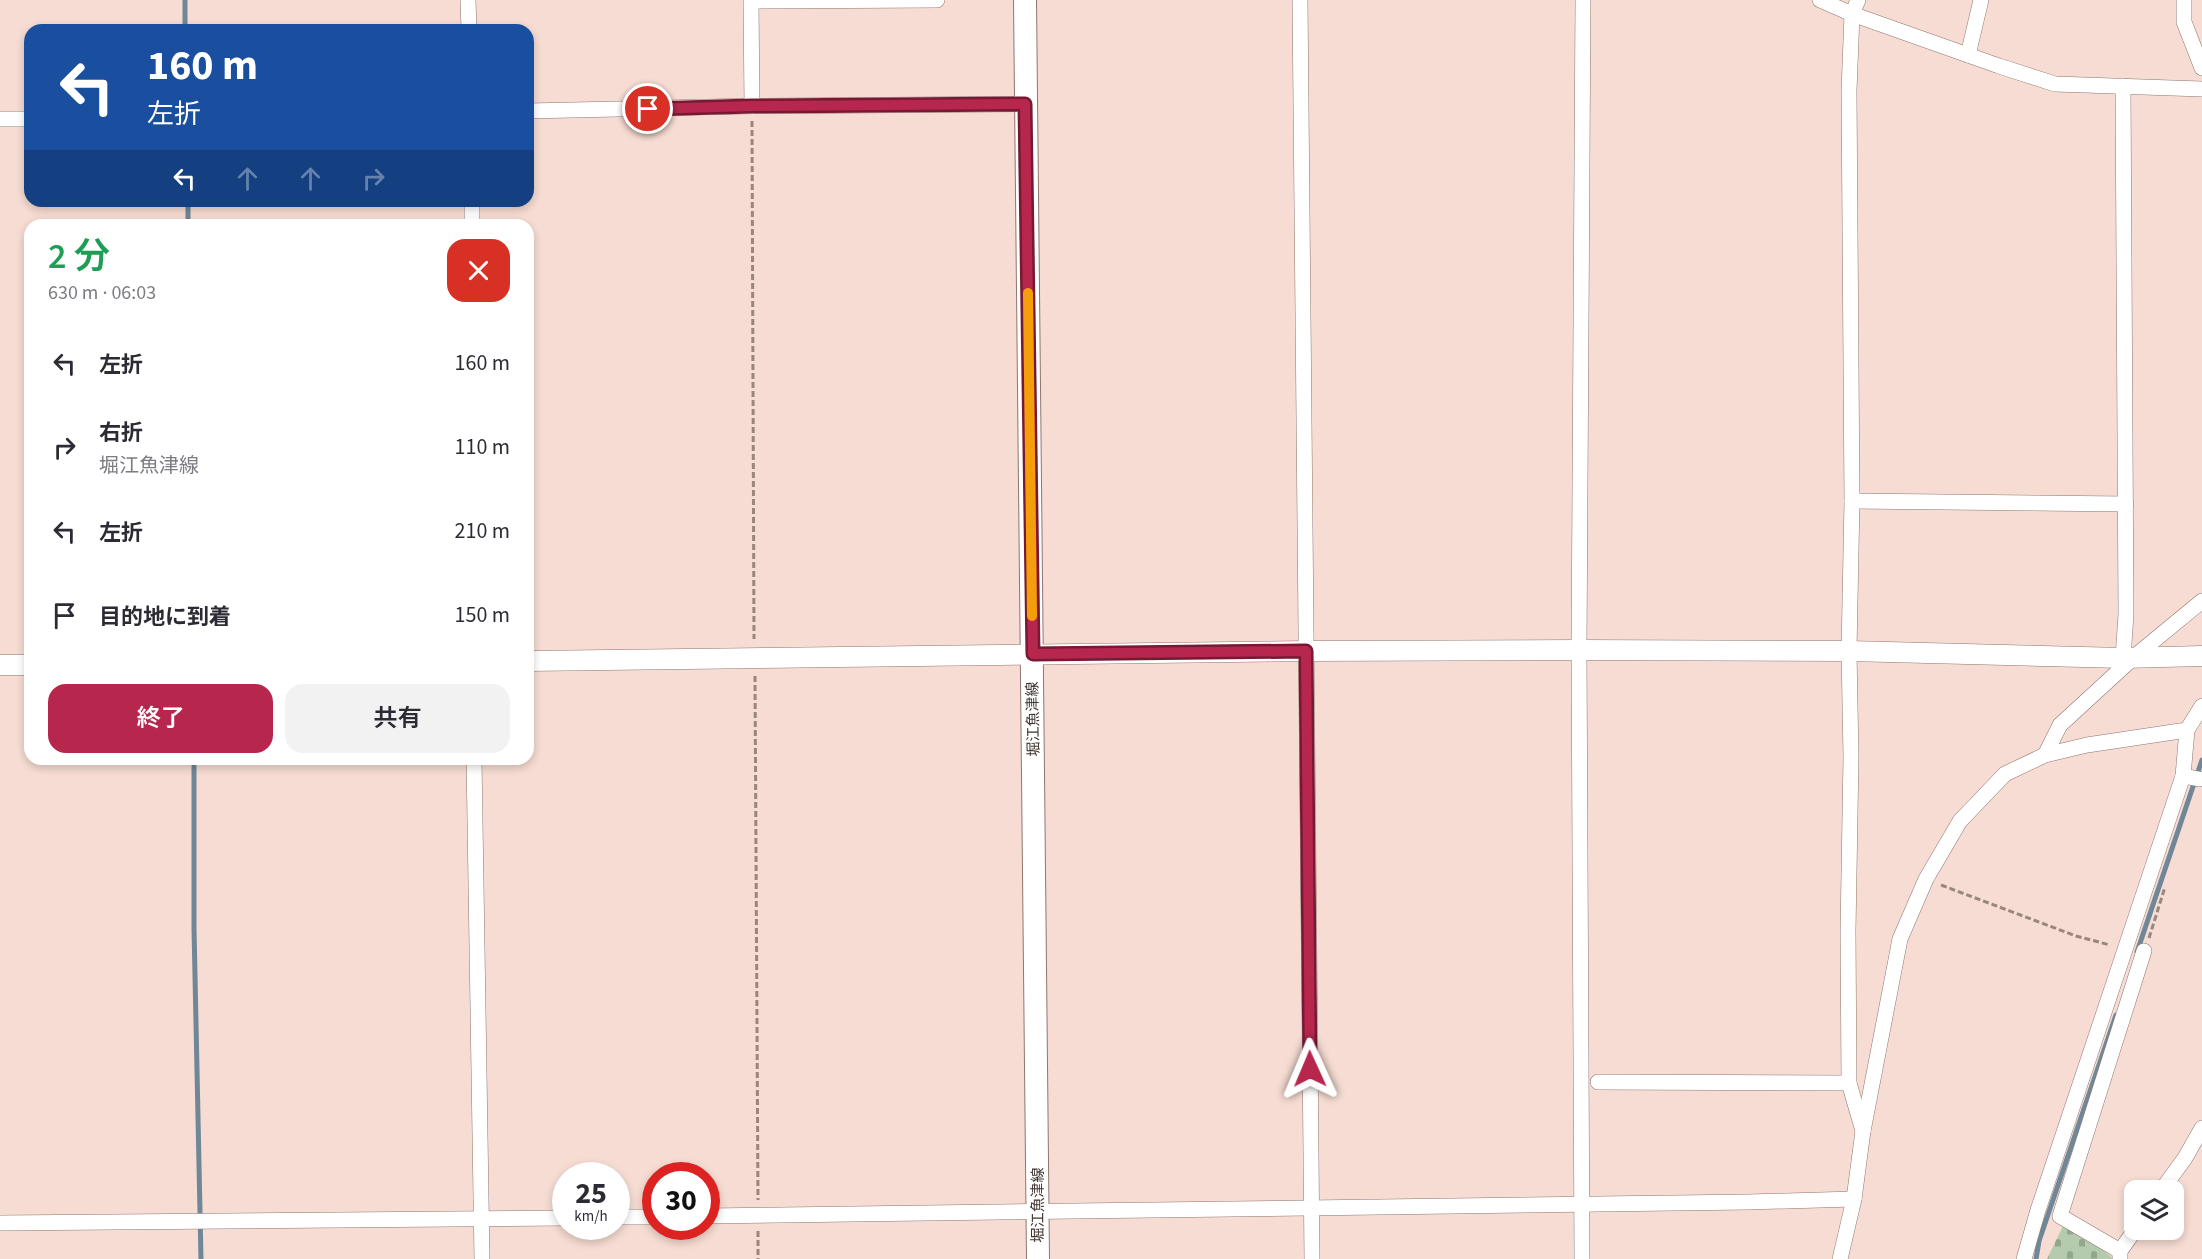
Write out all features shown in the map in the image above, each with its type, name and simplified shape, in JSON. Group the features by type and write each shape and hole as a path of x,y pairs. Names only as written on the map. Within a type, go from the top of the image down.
{"main road":[{"name":"堀江魚津線","path":"1024,0 1038,1259"}],"street":[{"path":"468,0 469,24"},
{"path":"752,106 752,0 937,0"},
{"path":"1300,0 1312,1259"},
{"path":"1582,1259 1579,650 1583,0"},
{"path":"1820,0 1855,7 1968,55 2055,84 2202,89"},
{"path":"1968,55 1981,0"},
{"path":"2184,0 2184,22 2202,68"},
{"path":"1855,7 1848,91 1852,501 1849,651 1851,757 1848,932 1849,1083 1863,1131"},
{"path":"2123,86 2126,614 2129,658"},
{"path":"534,111 752,106 1025,104"},
{"path":"0,120 24,119"},
{"path":"1852,501 2126,504"},
{"path":"2045,755 2060,725 2129,658 2202,601"},
{"path":"534,661 1306,651 1579,650 1849,651 2129,658 2202,656"},
{"path":"0,665 24,665"},
{"path":"2024,1259 2038,1210 2183,776 2187,730 2202,706"},
{"path":"1840,1259 1854,1199 1863,1131 1900,939 1926,879 1960,821 2005,774 2045,755 2087,745 2187,730"},
{"path":"474,765 482,1259"},
{"path":"2183,776 2199,780"},
{"path":"2128,1240 2120,1255 2060,1216 2144,951"},
{"path":"1598,1082 1849,1083"},
{"path":"2169,1180 2202,1128"},
{"path":"720,1216 1854,1199"},
{"path":"0,1223 552,1218"}],"path":[{"path":"752,106 758,1259"},
{"path":"1926,879 2076,936 2125,949"}],"green space":[{"path":"2064,1224 2084,1235 2114,1259 2047,1259"}],"waterway":[{"path":"185,0 185,24"},
{"path":"188,207 188,219"},
{"path":"2137,952 2202,760"},
{"path":"194,765 194,928 201,1259"},
{"path":"2036,1259 2039,1241 2116,1015"}],"slow traffic":[{"path":"1028,293 1032,616"}],"route":[{"path":"648,109 1025,104 1033,654 1306,651 1310,1069"}]}
